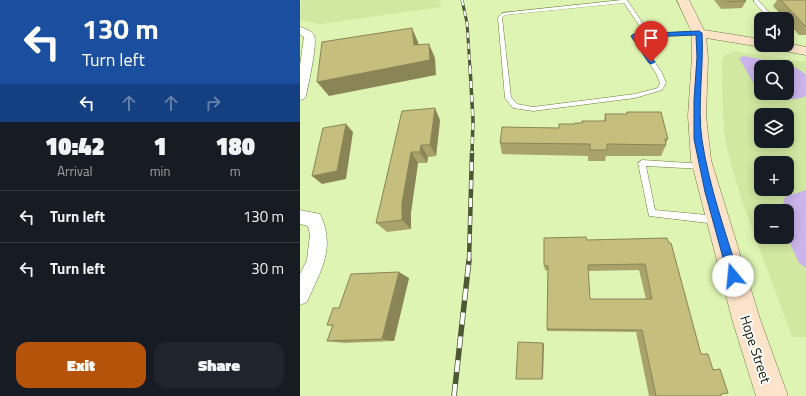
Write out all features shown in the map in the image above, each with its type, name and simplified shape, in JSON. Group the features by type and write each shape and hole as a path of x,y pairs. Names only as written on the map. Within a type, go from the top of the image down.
{"main road":[{"name":"Hope Street","path":"683,0 699,33 700,57 697,116 698,139 703,166 746,319 772,396"},
{"path":"699,33 754,42"}],"street":[{"path":"300,30 309,36 310,47 300,96"},
{"path":"300,217 314,219 319,235 316,260 300,295"}],"lane":[{"path":"648,35 625,1 504,14 500,18 508,98 514,106 533,109 635,96 660,89 663,83 659,73 634,36 699,33"},
{"path":"756,1 766,12"},
{"path":"703,166 642,163 652,213 717,220"}],"shaded area":[{"path":"301,0 440,0 441,7 320,24 300,20"},
{"path":"736,51 793,60 754,60 754,100 794,100 794,60 806,62 806,337 792,337 758,244 794,244 794,204 754,204 754,234 742,201 725,139 722,64 724,56"},
{"path":"744,56 768,60 754,60 754,84 739,58"},
{"path":"794,67 806,75 806,96 794,99"},
{"path":"806,190 806,268 799,263 790,244 794,244 794,204 782,204 785,197 794,196 794,194"}],"building":[{"path":"722,0 744,0 746,1 724,2"},
{"path":"781,0 806,0 806,26 794,14 794,12 792,12"},
{"path":"412,28 414,45 429,44 430,60 317,82 322,42"},
{"path":"435,108 430,145 421,145 420,152 411,152 402,203 402,220 376,223 402,111"},
{"path":"627,112 661,112 668,139 665,139 666,145 607,144 607,150 590,150 590,144 500,143 502,127 559,128 559,124 575,124 582,123 582,121 606,121 605,114 627,114"},
{"path":"346,124 337,171 312,176 323,128"},
{"path":"586,237 587,240 667,238 669,243 671,243 701,354 708,354 713,370 720,369 728,393 721,394 721,396 656,396 642,330 547,329 548,266 544,265 544,238","holes":["645,264 652,299 590,299 588,265"]},
{"path":"399,272 382,339 327,341 333,325 327,325 333,308 339,308 351,274"},
{"path":"518,342 543,343 542,379 516,379"}],"railway":[{"path":"462,0 467,23 470,68"},
{"path":"470,67 473,120 472,153"},
{"path":"469,261 472,152"},
{"path":"454,396 469,260"}],"route":[{"path":"651,62 634,36 699,33 700,57 697,116 698,139 709,192 733,276"}]}
